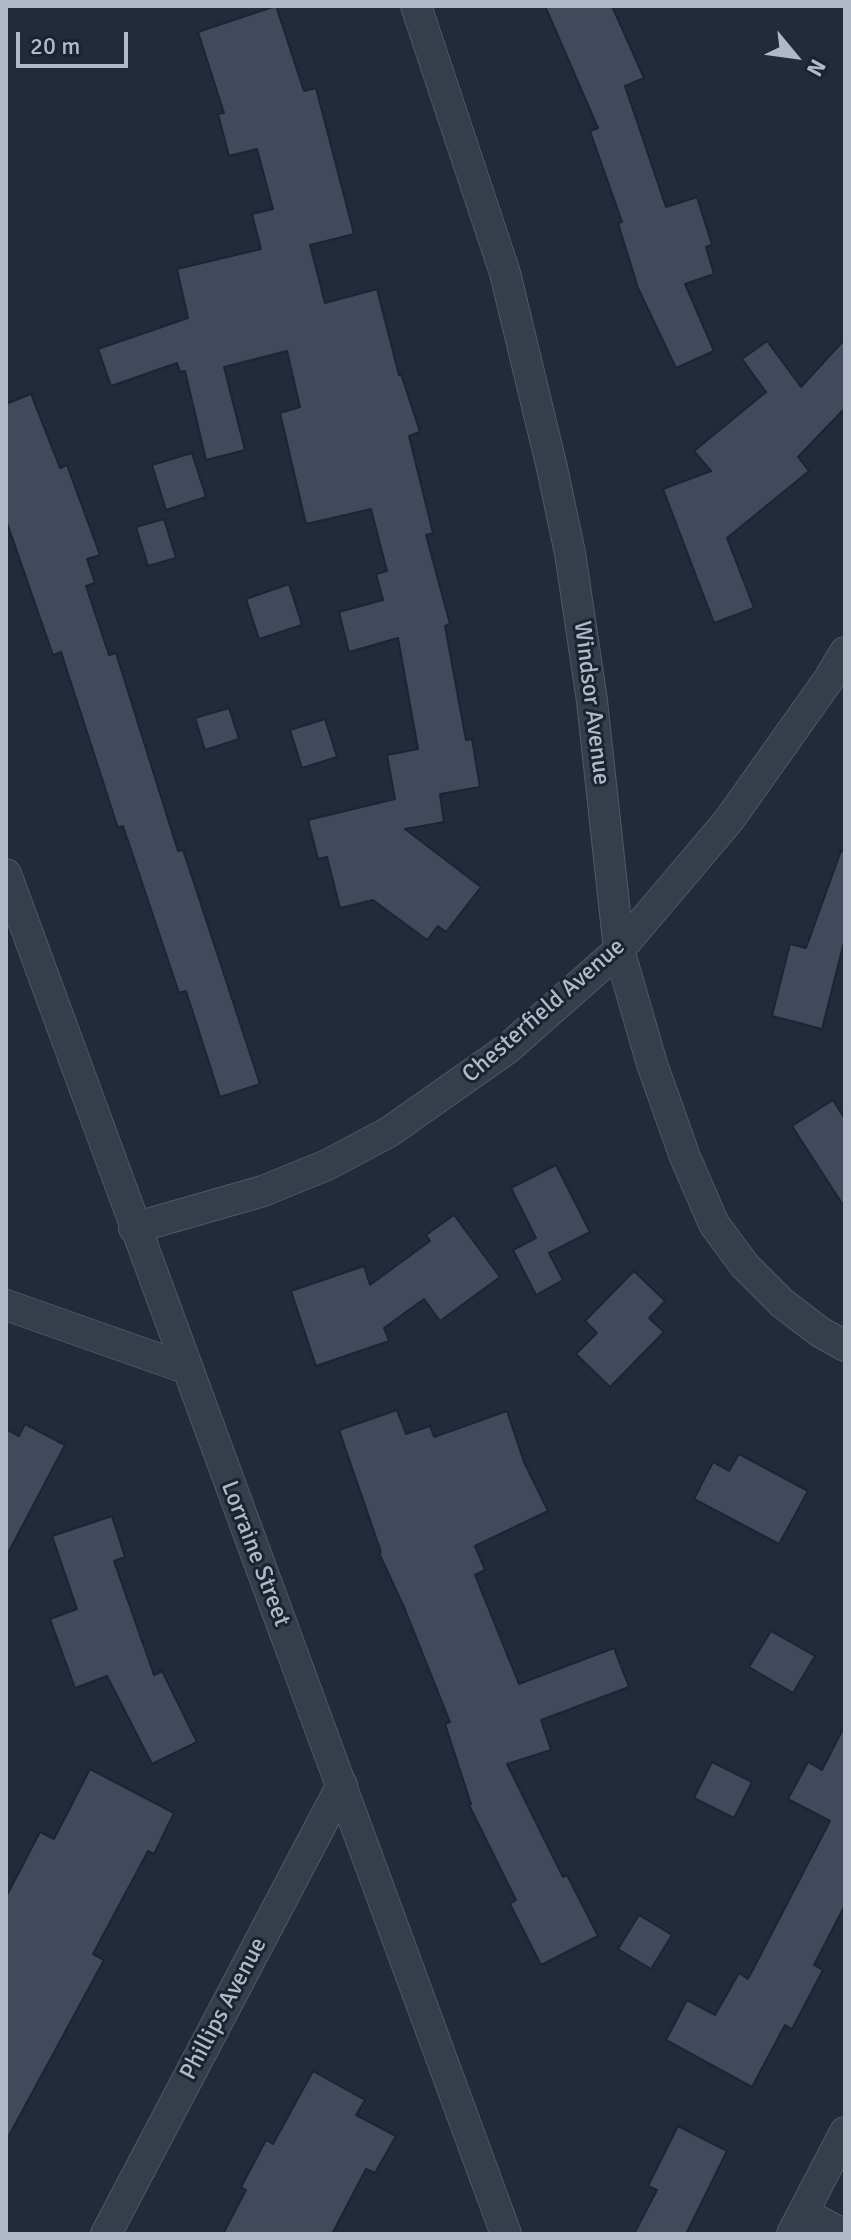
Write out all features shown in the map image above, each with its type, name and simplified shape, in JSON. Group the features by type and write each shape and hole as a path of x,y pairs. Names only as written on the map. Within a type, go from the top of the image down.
{"street":[{"name":"Windsor Avenue","path":"416,6 505,273 552,468 570,553 592,701 619,950 652,1064 685,1157 714,1224 745,1266 782,1303 820,1332 845,1346"},
{"name":"Chesterfield Avenue","path":"134,1228 263,1191 327,1165 389,1132 507,1049 619,950 729,820 845,652"},
{"name":"Lorraine Street","path":"6,874 185,1368 506,2234"},
{"path":"6,1305 185,1368"},
{"name":"Phillips Avenue","path":"106,2234 342,1785"},
{"path":"843,2234 797,2223 845,2132"}],"building":[{"path":"276,6 304,91 316,88 354,234 310,245 325,303 377,289 399,375 420,432 409,436 433,533 426,535 450,624 445,626 466,740 472,739 480,787 440,794 444,822 405,829 481,887 446,932 438,926 427,940 373,900 340,908 327,857 318,859 308,820 395,799 387,755 418,749 398,638 349,652 339,612 383,600 376,574 387,571 371,509 306,524 280,413 300,407 287,351 224,367 245,450 206,460 185,371 180,372 177,363 111,386 98,349 188,318 177,269 261,249 252,214 273,209 257,149 229,156 218,114 224,113 198,32"},
{"path":"545,6 612,6 644,78 625,86 666,207 697,197 712,245 706,247 714,274 685,284 714,351 676,368 638,288 618,223 622,222 590,131 598,128"},
{"path":"845,339 845,408 798,457 809,471 727,538 754,608 714,623 663,489 711,471 694,451 766,392 742,359 767,341 801,387"},
{"path":"31,394 60,468 67,465 100,555 87,559 95,583 86,586 109,655 116,653 178,851 183,850 260,1084 220,1097 186,991 179,993 123,826 118,828 61,652 53,655 6,520 6,404"},
{"path":"192,453 206,497 166,510 152,465"},
{"path":"164,519 176,558 148,566 136,527"},
{"path":"289,584 302,625 259,639 246,599"},
{"path":"229,708 239,739 205,750 195,718"},
{"path":"325,719 337,757 302,768 290,730"},
{"path":"841,851 845,852 845,938 822,1029 772,1016 790,944 806,948"},
{"path":"833,1100 845,1119 845,1208 792,1126"},
{"path":"556,1165 590,1232 549,1253 563,1280 536,1295 513,1250 536,1238 511,1188"},
{"path":"454,1215 500,1277 440,1321 424,1299 384,1328 389,1341 316,1366 291,1291 364,1266 370,1285 430,1241 426,1235"},
{"path":"634,1271 665,1301 649,1318 664,1332 610,1387 576,1354 597,1333 585,1321"},
{"path":"397,1410 406,1434 430,1426 434,1437 507,1411 524,1462 548,1511 475,1546 485,1570 475,1575 519,1684 614,1648 629,1687 541,1720 551,1750 507,1764 563,1877 567,1875 598,1936 541,1965 510,1904 516,1900 469,1805 445,1724 450,1722 379,1553 339,1430"},
{"path":"25,1424 65,1445 6,1557 6,1429 19,1436"},
{"path":"739,1454 808,1491 779,1544 694,1499 713,1462 729,1471"},
{"path":"112,1516 125,1557 114,1561 154,1675 162,1671 197,1742 152,1764 107,1676 75,1688 50,1619 77,1609 52,1536"},
{"path":"771,1631 815,1656 793,1693 749,1667"},
{"path":"845,1725 845,1905 814,1965 823,1970 792,2029 785,2025 752,2087 666,2040 687,2000 715,2015 739,1973 748,1979 830,1821 788,1799 808,1762 822,1770"},
{"path":"712,1762 752,1782 734,1818 694,1798"},
{"path":"90,1769 174,1813 154,1854 148,1851 93,1954 104,1960 6,2141 6,1897 40,1832 54,1839"},
{"path":"639,1915 672,1935 651,1969 618,1949"},
{"path":"313,2071 365,2100 356,2115 396,2136 375,2173 366,2169 332,2234 223,2234 246,2190 241,2187 266,2140 273,2144"},
{"path":"678,2126 727,2151 686,2234 634,2234 657,2190 648,2186"}]}
